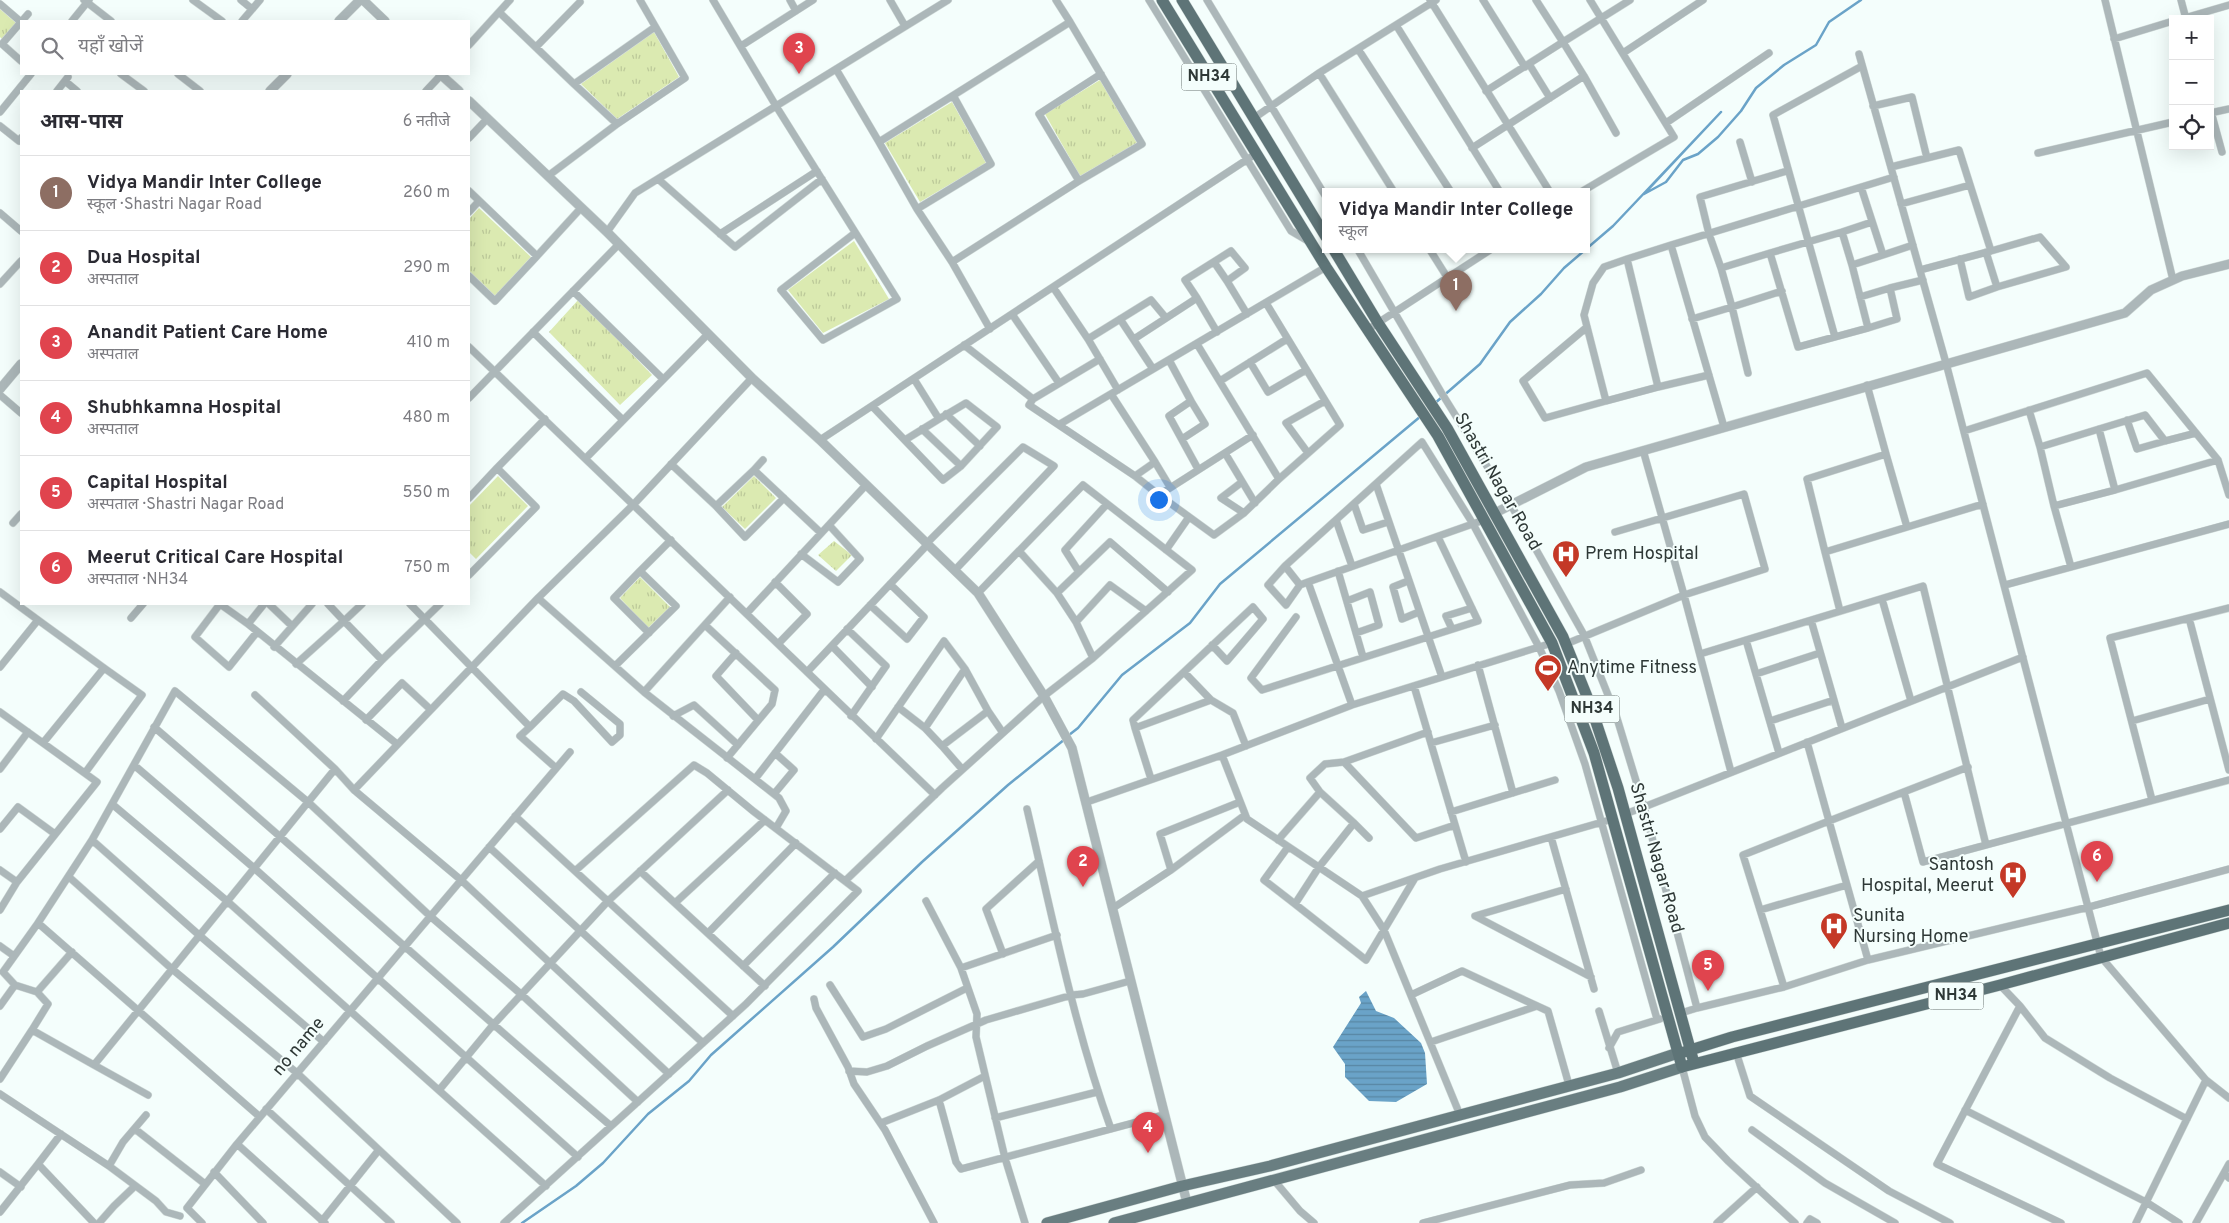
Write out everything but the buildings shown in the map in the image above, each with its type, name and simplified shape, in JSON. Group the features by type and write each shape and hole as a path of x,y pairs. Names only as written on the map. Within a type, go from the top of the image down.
{"highway":[{"name":"NH34","path":"1162,0 1241,128 1252,156 1313,244 1367,330 1438,436 1552,643 1594,753 1614,819 1662,1018 1678,1053 1682,1067 2000,985 2229,923"},
{"name":"NH34","path":"1182,0 1322,230"},
{"path":"1241,128 1254,118"},
{"name":"Shastri Nagar Road","path":"1336,253 1447,428 1566,644 1604,742 1694,1063"},
{"path":"1484,520 1495,513"},
{"name":"NH34","path":"1678,1053 1872,1001 2229,910"},
{"path":"1934,985 1939,1001"},
{"path":"1872,1001 1877,1016"},
{"path":"1662,1018 1681,1012"},
{"path":"1807,1018 1811,1033"}],"main road":[{"path":"1047,1223 1182,1186 1270,1166 1618,1073 1678,1053"},
{"path":"1114,1223 1610,1089 1682,1067"},
{"path":"1270,1166 1273,1179"}],"street":[{"path":"193,0 221,20"},
{"path":"241,0 252,9"},
{"path":"243,20 260,0"},
{"path":"340,20 361,0 384,20"},
{"path":"470,44 510,0"},
{"path":"548,176 617,124 685,78 640,0"},
{"path":"713,0 776,106 817,171 897,299 823,340 781,290 855,232"},
{"path":"790,0 796,11"},
{"path":"741,46 813,0"},
{"path":"890,0 905,26"},
{"path":"607,232 635,193 948,0"},
{"path":"952,262 1079,181 1142,144 1056,0"},
{"path":"820,440 1252,156 1149,0"},
{"path":"1207,0 1322,189"},
{"path":"1483,0 1526,66 1550,98"},
{"path":"1536,0 1584,76 1616,133"},
{"path":"1587,188 1674,137 1590,0"},
{"path":"1486,91 1630,0"},
{"path":"1623,53 1703,0"},
{"path":"2105,0 2173,280"},
{"path":"2181,0 2184,15"},
{"path":"73,20 87,1 110,20"},
{"path":"536,47 580,1"},
{"path":"1254,118 1319,73 1432,1 1547,188"},
{"path":"0,4 20,21"},
{"path":"2194,15 2229,5"},
{"path":"499,12 617,124"},
{"path":"23,20 28,14"},
{"path":"879,142 1070,22"},
{"path":"2114,39 2169,22"},
{"path":"20,23 1,45 20,60"},
{"path":"1396,25 1497,188"},
{"path":"574,84 655,26"},
{"path":"1358,49 1447,188"},
{"path":"1666,123 1769,53"},
{"path":"1859,54 1964,430 2101,957 2206,1080 2229,1098"},
{"path":"1835,337 1797,207 1773,115 1862,66"},
{"path":"836,69 917,209 952,262 990,329"},
{"path":"1319,73 1391,188"},
{"path":"1079,181 1039,114 1101,74"},
{"path":"0,112 30,75"},
{"path":"122,75 143,90"},
{"path":"179,75 199,90"},
{"path":"274,90 286,75"},
{"path":"427,90 440,75"},
{"path":"442,75 458,90"},
{"path":"58,90 66,76 76,90"},
{"path":"1472,148 1584,76"},
{"path":"917,209 991,164 954,96"},
{"path":"1874,106 1912,97 1927,158"},
{"path":"470,102 607,232 752,378 820,440 978,593 1044,696 1072,748 1087,802 1163,1115 1187,1203"},
{"path":"2214,110 2229,108"},
{"path":"470,137 487,119"},
{"path":"2214,122 2222,152"},
{"path":"2038,152 2169,123"},
{"path":"0,126 20,141"},
{"path":"1740,142 1752,182"},
{"path":"1891,167 1959,150 1989,252 1997,287"},
{"path":"720,234 817,171"},
{"path":"1748,373 1732,307 1709,234 1700,198 1788,171"},
{"path":"1606,401 1584,315 1593,283 1604,267 1894,177"},
{"path":"658,179 735,247 822,179"},
{"path":"1901,204 1970,185"},
{"path":"1861,187 1883,255"},
{"path":"470,192 536,256"},
{"path":"470,211 479,201"},
{"path":"470,277 495,301 581,208"},
{"path":"0,213 20,229"},
{"path":"1721,268 1872,222"},
{"path":"1842,232 1868,328"},
{"path":"1920,270 1960,259 1989,252 2040,237 2066,267 1969,297 1960,259"},
{"path":"470,397 619,244"},
{"path":"1671,245 1724,427"},
{"path":"1852,265 1913,245"},
{"path":"1217,332 1185,280 1231,251 1245,268 1227,281"},
{"path":"1360,253 1441,392 1511,505 1584,635 1616,715 1644,807 1697,1008"},
{"path":"1432,253 1447,277"},
{"path":"1367,330 1484,253"},
{"path":"1770,253 1798,347 1897,319 1890,288"},
{"path":"1627,259 1658,387"},
{"path":"0,284 20,262"},
{"path":"1214,262 1247,314"},
{"path":"1495,513 1586,467 1867,385 2125,313 2151,290 2173,280 2229,264"},
{"path":"1060,424 1326,267"},
{"path":"1860,297 1923,280"},
{"path":"1053,287 1088,339 1118,390"},
{"path":"573,290 663,379"},
{"path":"1692,319 1782,291"},
{"path":"1134,339 1197,298"},
{"path":"1088,339 1151,300 1166,318"},
{"path":"1100,360 1033,399 1029,405 1135,476 1214,535 1244,513 1279,478 1340,425 1266,303"},
{"path":"1012,314 1059,383"},
{"path":"1120,319 1153,369"},
{"path":"1587,327 1523,381 1545,418 1708,375"},
{"path":"533,332 623,420"},
{"path":"586,458 708,334"},
{"path":"1220,381 1288,339"},
{"path":"1197,344 1279,478"},
{"path":"964,345 1033,399"},
{"path":"470,348 935,795"},
{"path":"1170,360 1205,424 1182,439"},
{"path":"1250,362 1268,392 1306,370"},
{"path":"0,389 20,365"},
{"path":"1964,430 2147,373 2218,460 2229,495"},
{"path":"354,790 538,598 634,504 752,378"},
{"path":"914,378 939,419"},
{"path":"1867,385 1906,527"},
{"path":"1111,394 1170,487"},
{"path":"0,395 20,412"},
{"path":"1191,401 1169,416 1198,469"},
{"path":"1308,452 1286,422 1325,401"},
{"path":"872,406 943,480 961,466 997,428 966,403 905,440"},
{"path":"2029,410 2071,567"},
{"path":"946,414 980,446"},
{"path":"2040,447 2145,415 2165,442"},
{"path":"470,497 545,420"},
{"path":"2127,420 2137,449 2196,433"},
{"path":"922,429 961,466"},
{"path":"2099,429 2115,490"},
{"path":"1159,495 1253,435"},
{"path":"1484,520 1473,524 1352,566 1308,582 1300,586 1286,605 1268,584 1285,566 1422,442 1473,524 1539,647 1559,691 1586,764 1662,1018 1618,1032 1609,1048"},
{"path":"806,672 1024,447 1054,466 955,570"},
{"path":"1643,450 1731,772"},
{"path":"1225,453 1255,503"},
{"path":"1840,611 1807,479 1886,454"},
{"path":"716,506 763,460"},
{"path":"2054,506 2218,460"},
{"path":"1135,476 1154,462"},
{"path":"671,464 716,506 745,537 784,498"},
{"path":"471,569 536,507 497,468"},
{"path":"754,470 821,533"},
{"path":"1242,482 1221,498 1244,513"},
{"path":"746,613 866,484"},
{"path":"1376,484 1442,677"},
{"path":"845,881 962,769 1044,696 1094,658 1192,570 1083,486 978,593"},
{"path":"1566,644 1684,595 1765,569 1744,494 1615,532"},
{"path":"1078,572 1065,550 1106,504"},
{"path":"1354,504 1363,530 1388,522"},
{"path":"1825,552 1983,504"},
{"path":"13,523 20,515"},
{"path":"1166,550 1190,517"},
{"path":"1336,520 1352,566"},
{"path":"2005,585 2229,524"},
{"path":"801,554 838,582 860,559 828,525"},
{"path":"1296,617 1250,678 1262,690 1478,621 1438,536"},
{"path":"649,633 614,598 671,540"},
{"path":"1057,593 1110,542 1168,592"},
{"path":"1019,551 1057,593 1076,622 1094,658"},
{"path":"1285,566 1300,586"},
{"path":"615,666 676,606 640,570"},
{"path":"1338,571 1363,657"},
{"path":"1408,581 1393,586 1402,619 1419,612"},
{"path":"776,582 807,614 778,644"},
{"path":"1308,582 1352,705"},
{"path":"870,605 907,639 924,617 890,584"},
{"path":"1076,622 1110,585 1146,611"},
{"path":"1700,654 1922,586 1949,686 1986,845"},
{"path":"0,592 20,603"},
{"path":"1347,601 1370,592 1379,625 1356,633"},
{"path":"644,692 730,597"},
{"path":"538,598 644,692 779,798 786,810 776,828"},
{"path":"1882,598 1911,701"},
{"path":"131,618 142,605"},
{"path":"219,605 195,637 229,667 257,632"},
{"path":"221,605 248,624 397,744"},
{"path":"248,624 263,605"},
{"path":"270,605 292,626"},
{"path":"274,646 311,605"},
{"path":"329,605 382,660"},
{"path":"296,664 361,605"},
{"path":"411,605 530,727"},
{"path":"343,701 439,605"},
{"path":"25,606 38,620 142,695 85,773"},
{"path":"1151,779 1133,720 1212,645 1253,607 1263,619 1227,661 1212,645"},
{"path":"1452,629 1446,616 1472,608"},
{"path":"2152,800 2110,638 2229,608"},
{"path":"2189,618 2229,770"},
{"path":"0,667 38,620"},
{"path":"1811,620 1842,728"},
{"path":"705,625 774,690 772,704 727,758"},
{"path":"847,629 886,666 852,716"},
{"path":"1746,640 1779,753"},
{"path":"876,739 944,641 964,669 1003,733"},
{"path":"1087,802 1222,755 1352,705 1552,643"},
{"path":"832,646 872,687"},
{"path":"736,653 716,676 758,720"},
{"path":"1756,674 1820,653"},
{"path":"1625,814 2023,657"},
{"path":"1478,666 1513,793"},
{"path":"43,743 104,668"},
{"path":"925,728 964,669"},
{"path":"1184,672 1211,700 1233,713 1246,746"},
{"path":"366,720 402,683 430,709"},
{"path":"1414,686 1466,862"},
{"path":"755,779 824,690"},
{"path":"0,1079 48,1004 37,992 15,985 3,972 38,923 92,840 174,691 308,802 430,916 522,995 638,1102"},
{"path":"556,768 520,736 563,694 574,701 612,742 620,735 620,724 581,692"},
{"path":"255,695 354,790 461,880 669,1074"},
{"path":"2132,721 2210,699"},
{"path":"1135,728 1211,700"},
{"path":"1770,721 1834,700"},
{"path":"673,716 694,705 738,744"},
{"path":"898,707 925,728 962,769"},
{"path":"942,746 988,711"},
{"path":"0,712 96,782 17,882 0,910"},
{"path":"1431,743 1495,725"},
{"path":"154,727 280,836 493,1026 611,1126"},
{"path":"0,769 28,732"},
{"path":"1369,838 1320,792 1310,778 1325,764 1344,762 1428,732"},
{"path":"1807,742 1868,960"},
{"name":"no name","path":"174,1223 266,1109 570,752"},
{"path":"774,794 794,770 775,753"},
{"path":"1222,755 1247,819 1362,896 1384,930 1460,1115"},
{"path":"1344,762 1416,838 1455,825"},
{"path":"134,765 254,868 578,1157"},
{"path":"504,1223 765,986 858,891 694,765 575,871"},
{"path":"1784,987 1744,855 1968,767"},
{"path":"94,1064 334,769"},
{"path":"1451,812 1555,780"},
{"path":"1904,792 1923,862 2229,780"},
{"path":"440,1089 493,1026 608,901 728,790"},
{"path":"1278,840 1320,792"},
{"path":"1171,870 1160,834 1240,802"},
{"path":"112,804 227,901 440,1089 546,1186"},
{"path":"0,830 18,807 55,834"},
{"path":"1027,809 1097,1092 1111,1129"},
{"path":"1113,908 1171,870 1245,815"},
{"path":"515,816 733,1016"},
{"path":"1362,896 1466,862 1614,819"},
{"path":"675,903 765,820"},
{"path":"1295,904 1319,867 1354,823"},
{"path":"1551,837 1594,989"},
{"path":"92,840 324,1042"},
{"path":"708,933 796,843"},
{"path":"489,847 703,1043"},
{"path":"1288,847 1264,880 1366,960 1416,878"},
{"path":"1003,954 986,909 1039,861"},
{"path":"1681,1012 1784,987 1868,960 2089,907 2229,869"},
{"path":"0,870 17,882"},
{"path":"640,871 765,986"},
{"path":"743,966 835,873"},
{"path":"69,877 172,969 297,1073 457,1223"},
{"path":"1760,910 1847,885"},
{"path":"1566,889 1475,916 1591,977"},
{"path":"926,901 961,968 977,1014 976,1037 995,1118 1025,1223"},
{"path":"38,923 260,1117"},
{"path":"961,968 1057,936"},
{"path":"0,946 14,956"},
{"path":"37,992 72,952"},
{"path":"1411,995 1462,971 1548,1011 1569,1085"},
{"path":"849,1071 867,1072 888,1066 927,1046 976,1025 1072,995 1083,994 1130,981"},
{"path":"0,1006 15,985"},
{"path":"830,985 863,1037 886,1029 967,988"},
{"path":"2000,985 2020,1006 2044,1038 2110,1078 2187,1119"},
{"path":"814,999 816,1008 854,1084 881,1123 903,1161 934,1223"},
{"path":"1431,1042 1538,1006"},
{"path":"2020,1006 1937,1164 2060,1223"},
{"path":"1598,1011 1618,1073"},
{"path":"32,1030 148,1095"},
{"path":"1736,1052 1750,1096 1889,1192 1950,1223"},
{"path":"1682,1067 1695,1116 1705,1136 1728,1161 1795,1223"},
{"path":"881,1123 939,1100 985,1076"},
{"path":"2136,1223 2206,1080"},
{"path":"995,1118 1097,1092"},
{"path":"0,1094 109,1166 156,1202 166,1212 180,1216"},
{"path":"939,1100 956,1162 960,1170 1163,1115"},
{"path":"266,1109 391,1223"},
{"path":"1965,1110 2146,1202 2179,1223"},
{"path":"109,1166 123,1142 146,1115"},
{"path":"136,1129 206,1184"},
{"path":"1752,1130 1825,1183 1895,1223"},
{"path":"0,1212 62,1134"},
{"path":"237,1144 323,1222 378,1150"},
{"path":"38,1164 94,1223"},
{"path":"2196,1223 2226,1175 2229,1164"},
{"path":"1423,1223 1570,1185 1604,1183 1641,1170"},
{"path":"0,1172 21,1187"},
{"path":"214,1172 262,1223"},
{"path":"1273,1179 1314,1223"},
{"path":"99,1223 136,1186"},
{"path":"1718,1223 1757,1187"},
{"path":"187,1208 202,1223"},
{"path":"1301,1223 1306,1216"},
{"path":"1807,1223 1810,1219 1817,1223"}],"green space":[{"path":"0,9 16,23 2,39 0,37"},
{"path":"654,32 679,77 617,119 581,84"},
{"path":"1100,80 1137,143 1080,176 1045,114"},
{"path":"952,102 986,163 920,202 885,143"},
{"path":"479,208 531,257 495,296 470,272 470,218"},
{"path":"854,241 889,299 823,333 788,290"},
{"path":"579,299 652,375 620,405 549,332"},
{"path":"498,476 528,506 476,559 470,553 470,505"},
{"path":"754,476 776,498 745,529 722,507"},
{"path":"834,541 852,555 836,571 818,555"},
{"path":"640,577 670,607 648,628 620,598"}],"water":[{"path":"1366,991 1376,1011 1394,1018 1421,1043 1425,1053 1427,1084 1396,1102 1369,1101 1345,1077 1345,1064 1333,1047 1361,1003 1359,997"}],"waterway":[{"path":"1590,246 1613,226 1721,112 1644,194 1666,182 1683,160 1698,154 1718,137 1741,111 1756,88 1784,65 1816,45 1829,22 1861,0"},
{"path":"1434,404 1480,364 1510,322 1582,253"},
{"path":"1069,735 1078,728 1122,675 1190,623 1220,584 1421,416"},
{"path":"522,1223 576,1186 603,1163 648,1114 689,1081 711,1055 833,947 922,862 1008,785 1065,739"}],"place":[{"name":"Anandit Patient Care Home","path":"799,74"},
{"name":"Vidya Mandir Inter College","path":"1456,311"},
{"name":"Prem Hospital","path":"1566,578"},
{"name":"Anytime Fitness","path":"1548,692"},
{"name":"Meerut Critical Care Hospital","path":"2097,882"},
{"name":"Dua Hospital","path":"1083,887"},
{"name":"Santosh Hospital, Meerut","path":"2013,899"},
{"name":"Sunita Nursing Home","path":"1834,950"},
{"name":"Capital Hospital","path":"1708,991"},
{"name":"Shubhkamna Hospital","path":"1148,1153"}]}
